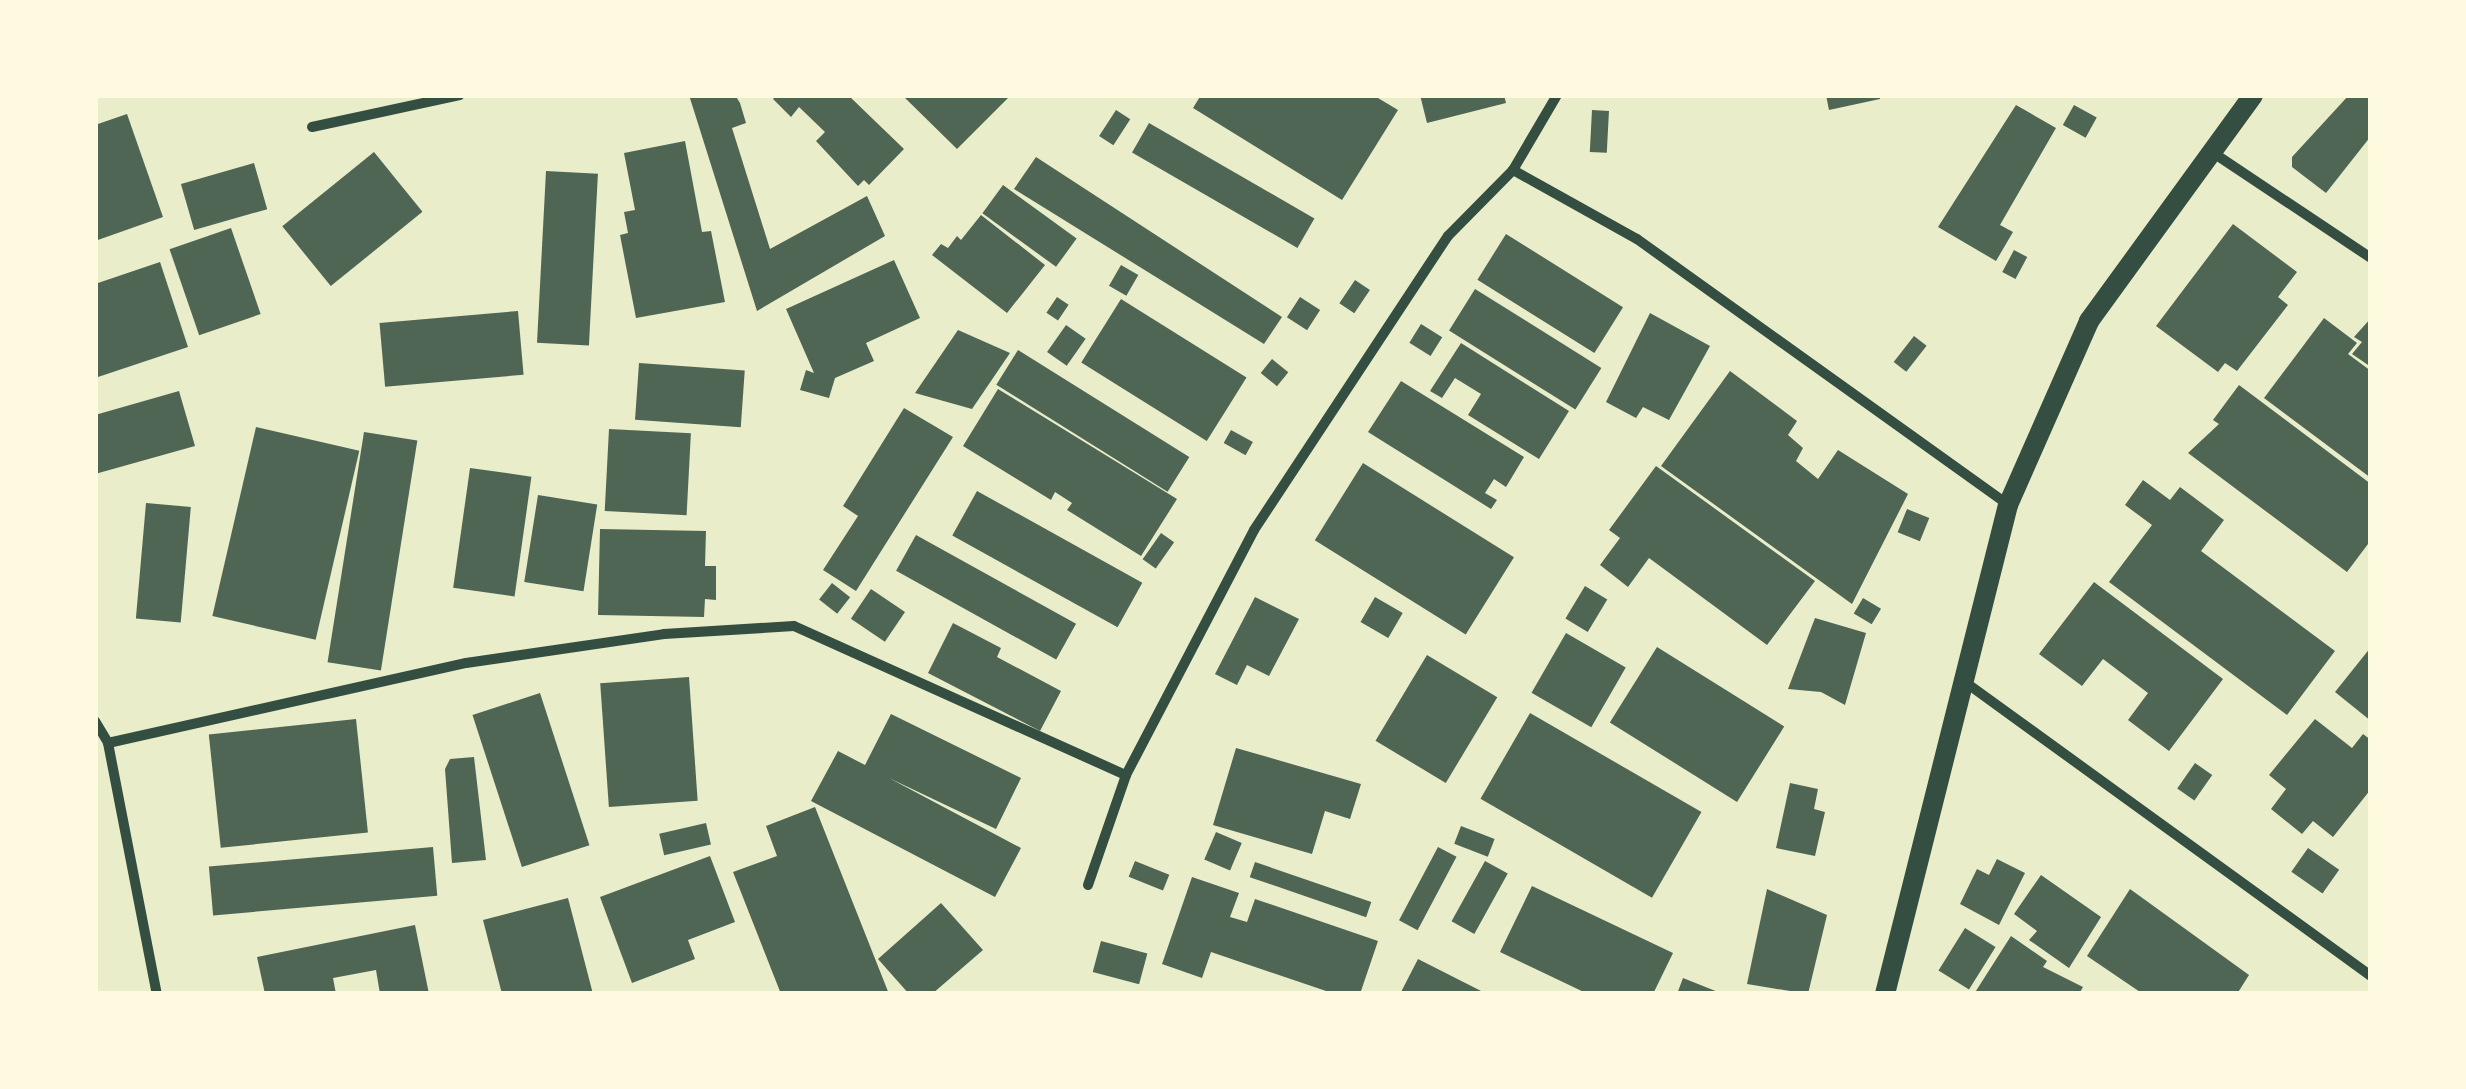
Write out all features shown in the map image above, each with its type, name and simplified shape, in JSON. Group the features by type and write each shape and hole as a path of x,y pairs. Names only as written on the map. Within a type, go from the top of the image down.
{"main road":[{"path":"1885,994 2008,505 2089,321 2208,149 2253,95"}],"street":[{"path":"312,127 460,95"},
{"path":"1088,885 1126,774 1254,530 1448,236 1513,170 1557,95"},
{"path":"2208,149 2371,258"},
{"path":"1513,170 1637,239 2008,505"},
{"path":"108,743 466,663 664,634 794,626 1126,774"},
{"path":"1965,682 2371,976"},
{"path":"95,721 108,743 158,994"}],"building":[{"path":"689,95 735,95 740,103 746,123 732,128 770,249 867,196 885,236 757,311"},
{"path":"777,95 848,95 904,149 869,185 864,180 858,186 816,141 825,132 799,107 791,117 773,99"},
{"path":"902,95 1011,95 957,149"},
{"path":"1201,95 1373,95 1398,110 1342,200 1193,108"},
{"path":"1420,95 1504,95 1506,103 1427,123"},
{"path":"1826,95 1880,95 1880,99 1829,110"},
{"path":"2349,95 2371,95 2371,136 2326,193 2292,167 2292,157"},
{"path":"2016,105 2056,128 2000,225 2013,232 1996,261 1938,227"},
{"path":"2074,105 2097,118 2086,138 2063,125"},
{"path":"1116,110 1130,119 1113,145 1099,136"},
{"path":"1592,110 1609,111 1607,153 1590,152"},
{"path":"127,114 163,217 95,241 95,125"},
{"path":"1149,123 1314,218 1297,248 1132,152"},
{"path":"685,141 702,232 711,231 725,302 636,318 620,235 628,233 624,212 635,210 624,153"},
{"path":"374,152 422,212 331,286 282,226"},
{"path":"1036,157 1282,317 1264,344 1014,189"},
{"path":"254,163 267,209 194,230 181,184"},
{"path":"546,171 598,174 589,345 537,343"},
{"path":"1003,185 1077,238 1056,267 982,213"},
{"path":"981,215 1045,265 1007,313 932,255 941,244 948,248 957,236 961,240"},
{"path":"2233,224 2297,272 2278,297 2288,305 2237,371 2225,363 2218,372 2156,326"},
{"path":"231,228 261,314 199,335 170,249"},
{"path":"1506,234 1623,307 1594,353 1477,280"},
{"path":"2014,250 2027,257 2016,279 2002,272"},
{"path":"894,260 920,318 866,343 874,361 835,378 829,398 800,390 806,370 814,373 786,309"},
{"path":"160,262 188,347 95,378 95,284"},
{"path":"1121,265 1138,275 1126,296 1109,286"},
{"path":"1355,280 1370,290 1354,313 1339,303"},
{"path":"1475,289 1601,368 1575,410 1449,331"},
{"path":"1057,297 1069,305 1058,321 1046,313"},
{"path":"1300,297 1320,310 1307,330 1287,317"},
{"path":"1121,299 1247,377 1207,441 1081,363"},
{"path":"518,311 524,375 385,387 380,323"},
{"path":"1650,313 1710,346 1669,420 1643,407 1636,418 1606,402"},
{"path":"2324,318 2357,343 2348,354 2371,371 2371,478 2264,398"},
{"path":"2371,318 2371,367 2352,354 2362,342 2354,337"},
{"path":"1421,324 1442,337 1431,356 1409,343"},
{"path":"1066,325 1086,339 1067,366 1047,352"},
{"path":"958,330 1010,353 972,409 915,393"},
{"path":"1914,336 1927,346 1906,372 1894,362"},
{"path":"1461,343 1569,411 1539,459 1468,415 1481,394 1455,378 1442,398 1430,391"},
{"path":"1018,350 1189,457 1168,492 996,385"},
{"path":"1272,359 1288,372 1277,386 1261,373"},
{"path":"639,363 745,370 741,427 635,420"},
{"path":"1730,371 1797,421 1788,435 1803,448 1796,461 1818,479 1838,450 1908,494 1852,604 1661,466"},
{"path":"1401,381 1524,457 1506,487 1494,479 1485,493 1497,500 1491,509 1368,432"},
{"path":"2239,385 2371,484 2371,540 2347,572 2188,453 2219,424 2213,420"},
{"path":"998,389 1177,499 1141,556 1067,510 1072,503 1055,492 1051,500 963,446"},
{"path":"179,391 195,446 95,474 95,415"},
{"path":"904,408 953,437 856,591 823,570 858,516 843,506"},
{"path":"256,427 359,451 316,640 212,616"},
{"path":"609,429 691,433 687,515 605,511"},
{"path":"1231,430 1253,442 1246,455 1224,443"},
{"path":"364,432 417,440 381,671 328,662"},
{"path":"1363,463 1514,557 1466,634 1315,540"},
{"path":"1656,466 1815,581 1767,645 1649,558 1628,587 1600,565 1620,538 1609,530"},
{"path":"470,468 531,477 515,596 453,588"},
{"path":"2143,480 2170,500 2180,487 2224,520 2201,551 2335,651 2287,715 2109,582 2152,525 2125,505"},
{"path":"977,491 1142,583 1118,627 952,536"},
{"path":"538,495 597,504 583,591 524,582"},
{"path":"146,503 191,507 181,622 136,619"},
{"path":"1907,509 1929,518 1920,541 1898,532"},
{"path":"600,529 706,531 705,566 716,566 716,600 705,599 704,617 598,615"},
{"path":"1161,533 1174,542 1156,568 1143,559"},
{"path":"916,535 1076,624 1056,660 896,571"},
{"path":"2094,582 2223,679 2169,751 2128,720 2148,693 2103,659 2082,686 2039,654"},
{"path":"832,583 850,597 837,614 819,600"},
{"path":"1585,586 1607,599 1588,632 1565,619"},
{"path":"871,589 905,612 885,642 851,619"},
{"path":"1255,597 1299,619 1269,676 1247,665 1237,685 1215,674"},
{"path":"1375,597 1403,613 1388,638 1360,622"},
{"path":"1863,598 1881,609 1872,624 1854,613"},
{"path":"1815,618 1866,633 1845,705 1821,692 1788,689"},
{"path":"953,623 1001,648 997,657 1061,691 1040,731 928,673"},
{"path":"1566,633 1626,668 1591,727 1532,693"},
{"path":"1657,647 1784,726 1737,802 1610,722"},
{"path":"2371,647 2371,721 2335,692"},
{"path":"1427,655 1497,697 1446,783 1375,741"},
{"path":"689,677 698,801 609,807 600,683"},
{"path":"540,693 589,845 522,867 472,715"},
{"path":"1530,713 1701,812 1652,898 1480,799"},
{"path":"891,714 1021,778 996,829 889,778 1021,848 995,897 811,801 838,751 865,765"},
{"path":"356,719 368,832 221,848 209,734"},
{"path":"2315,719 2352,748 2363,734 2371,740 2371,789 2333,837 2313,821 2302,834 2271,809 2286,789 2269,775"},
{"path":"1236,748 1361,784 1350,819 1325,811 1312,854 1213,825"},
{"path":"474,757 486,860 452,863 445,769 450,759"},
{"path":"2195,763 2212,775 2194,800 2177,788"},
{"path":"1790,783 1818,789 1814,809 1825,812 1815,856 1776,848"},
{"path":"815,807 889,994 781,994 733,872 777,856 766,826"},
{"path":"706,823 711,844 664,855 659,834"},
{"path":"1461,826 1495,839 1488,857 1454,844"},
{"path":"1216,832 1242,843 1230,871 1204,860"},
{"path":"433,847 437,896 213,915 209,867"},
{"path":"1438,847 1457,857 1418,930 1399,920"},
{"path":"2308,848 2339,870 2322,894 2291,872"},
{"path":"710,856 735,922 688,940 695,959 632,983 600,897"},
{"path":"1997,859 2025,873 1999,925 1960,904 1977,869 1989,875"},
{"path":"1135,861 1169,875 1163,891 1129,877"},
{"path":"1485,861 1508,874 1474,934 1452,921"},
{"path":"1255,862 1371,902 1366,917 1250,877"},
{"path":"2041,875 2101,917 2069,968 2029,940 2037,931 2014,914"},
{"path":"1192,877 1239,893 1230,917 1247,922 1255,899 1378,941 1360,994 1335,994 1211,952 1202,978 1162,964"},
{"path":"1532,886 1673,953 1653,994 1588,994 1500,952"},
{"path":"1767,889 1827,915 1808,994 1747,984"},
{"path":"2130,889 2249,975 2237,994 2143,994 2087,956"},
{"path":"568,898 593,994 502,994 483,920"},
{"path":"941,903 983,950 932,994 909,994 878,959"},
{"path":"415,925 429,994 380,994 376,970 333,978 336,994 265,994 257,957"},
{"path":"1965,928 1996,947 1969,989 1939,970"},
{"path":"2011,936 2047,961 2043,967 2083,987 2079,994 1974,994"},
{"path":"1101,941 1147,953 1139,984 1093,972"},
{"path":"1418,959 1487,994 1400,994"},
{"path":"1683,978 1723,994 1677,994"}]}
